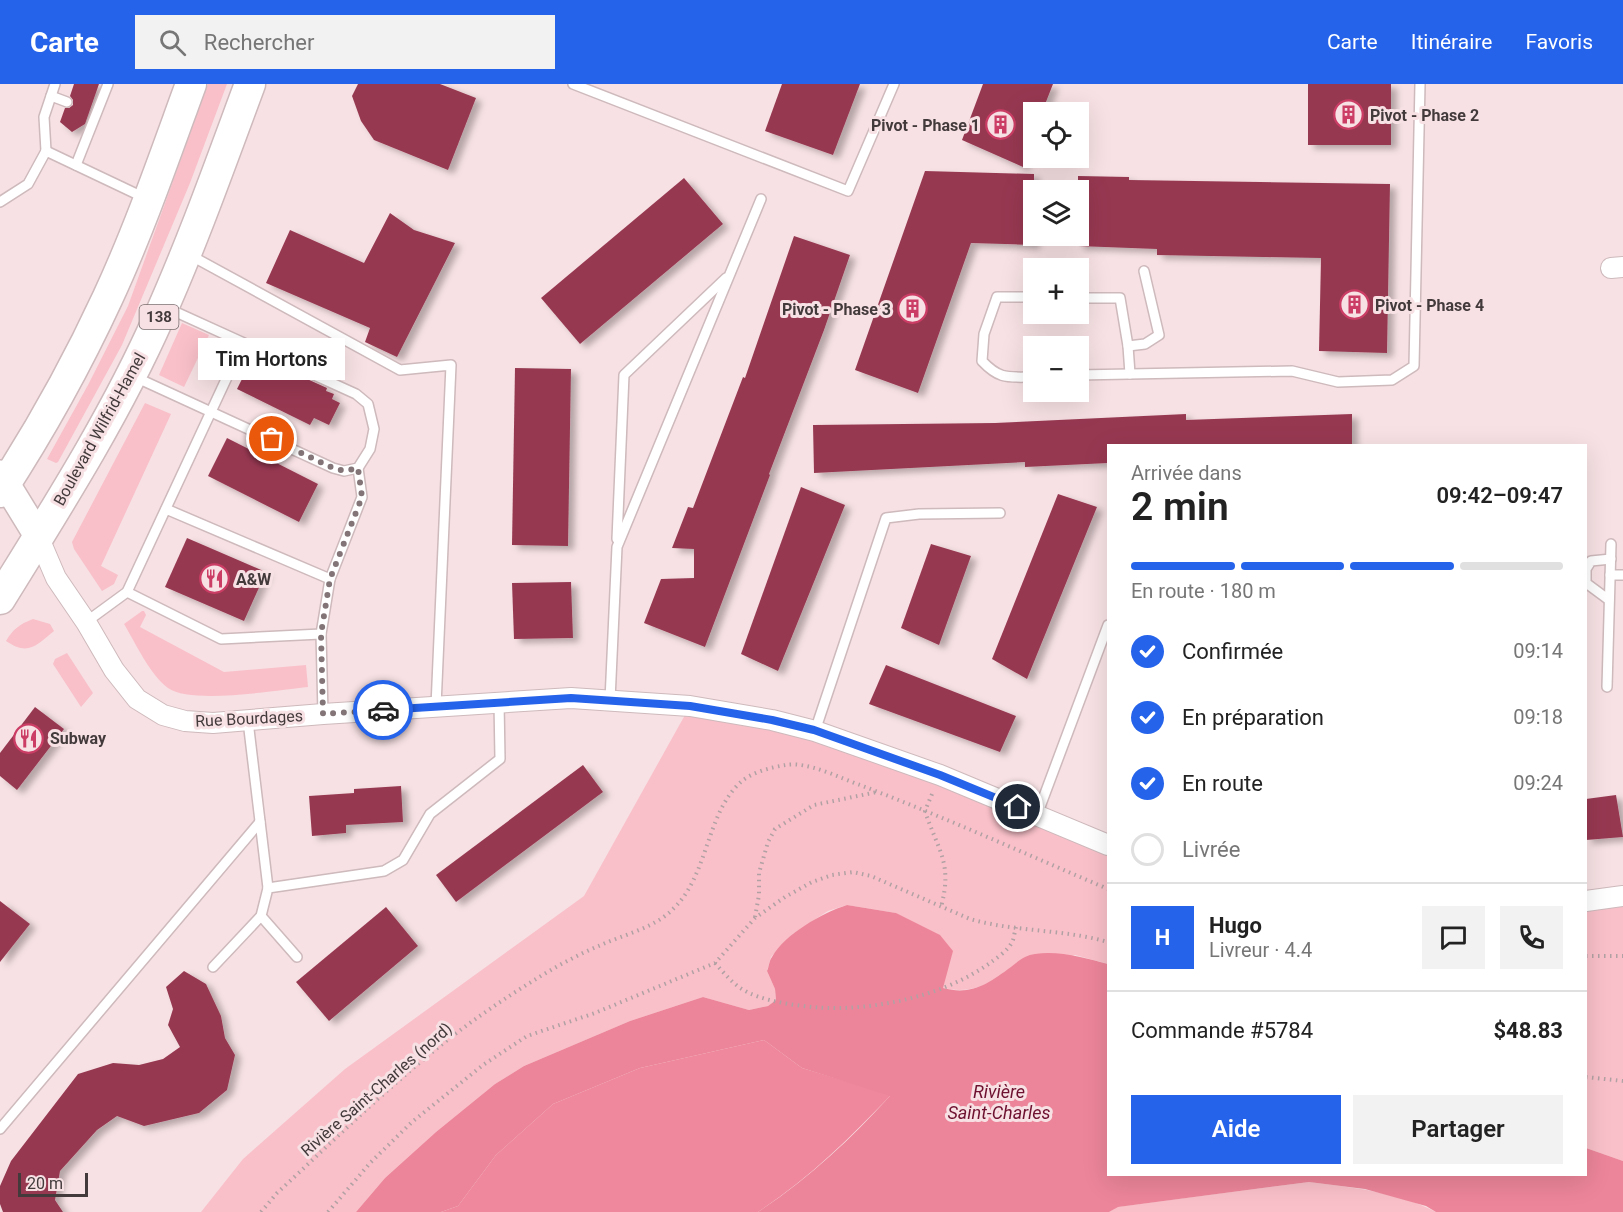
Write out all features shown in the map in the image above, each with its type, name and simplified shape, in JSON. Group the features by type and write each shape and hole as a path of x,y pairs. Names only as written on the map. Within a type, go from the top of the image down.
{"main road":[{"path":"2,483 63,385 108,296 148,199 191,84"},
{"name":"Boulevard Wilfrid-Hamel","path":"0,599 70,487 130,375 186,253 250,84"}],"street":[{"path":"2,483 38,536"},
{"name":"Rue Bourdages","path":"38,536 56,578 86,622 114,670 137,699 163,716 185,721 213,723 571,698 690,706 772,720 814,730 940,775 1107,845"},
{"path":"1587,901 1623,896"}],"lane":[{"path":"0,202 28,184 46,151 44,117 56,84"},
{"path":"573,84 849,191 894,84"},
{"path":"1089,375 1292,371 1338,381 1392,380 1414,366 1420,84"},
{"path":"76,165 103,89"},
{"path":"51,96 68,102"},
{"path":"46,151 148,199"},
{"path":"616,547 761,199"},
{"path":"186,253 400,370 451,365 436,706"},
{"path":"1128,346 1145,344 1159,335 1144,272"},
{"path":"610,700 624,375 729,275"},
{"path":"1023,297 997,297 984,334 982,361 995,374 1007,378 1023,377"},
{"path":"1089,298 1120,298 1131,374"},
{"path":"163,306 356,394 368,404 374,429 370,449 358,468 362,497 330,579 321,634 323,714"},
{"path":"86,622 127,592 243,343"},
{"path":"130,375 333,468 344,471 358,468"},
{"path":"166,509 330,579"},
{"path":"814,730 886,518 919,514 1000,513"},
{"path":"1607,687 1611,544"},
{"path":"1587,567 1591,561 1611,559"},
{"path":"1610,575 1623,575"},
{"path":"1587,584 1609,600"},
{"path":"127,592 221,639 321,634"},
{"path":"1037,815 1107,628"},
{"path":"268,888 384,871 403,860 430,814 500,759 499,702"},
{"path":"213,967 261,916 268,888 248,721"},
{"path":"0,1129 260,822"},
{"path":"261,916 297,957"}],"path":[{"name":"Rivière Saint-Charles (nord)","path":"261,1212 278,1193 423,1059 472,1022 537,978 599,945 651,925 674,909 699,869 721,812 731,795 743,780 762,771 789,764 814,768 925,811 1107,889"},
{"path":"755,918 759,895 759,873 768,842 775,829 814,804 877,792"},
{"path":"925,811 946,866 946,890 941,907"},
{"path":"328,1212 371,1162 412,1122 504,1050 527,1036 595,1013 715,963 755,918 785,897 832,874 853,872 871,876 970,919 987,924 1107,942"},
{"path":"715,963 734,984 750,994 814,1007 844,1008 883,1003 931,992 962,980 1002,954 1013,941 1016,927"},
{"path":"1587,956 1623,956"},
{"path":"1587,1077 1623,1081"}],"shaded area":[{"path":"208,84 227,84 190,183 122,345 56,463 47,459 128,306"},
{"path":"182,323 209,335 184,387 159,375"},
{"path":"145,403 171,414 101,566 118,575 114,584 102,591 74,549 72,542"},
{"path":"142,611 146,615 140,627 224,672 306,665 308,687 215,696 180,693 168,688 149,667 124,624"},
{"path":"33,619 50,624 54,631 32,647 20,648 6,641 17,627"},
{"path":"67,653 93,693 81,707 53,664 55,659"},
{"path":"690,706 772,720 1107,845 1107,964 1075,955 979,987 961,990 943,988 945,975 896,913 847,905 828,911 794,933 771,957 767,971 775,989 776,1000 768,1006 749,1010 703,997 630,1021 524,1066 495,1084 436,1132 385,1178 356,1212 201,1212 243,1159 345,1069 584,896"},
{"path":"1623,896 1623,1161 1587,1148 1587,901"},
{"path":"764,1040 802,1068 891,1095 828,1158 758,1212 441,1212 458,1206 496,1155 553,1104 640,1068"},
{"path":"1309,1182 1390,1195 1436,1212 1109,1212 1117,1207"}],"water":[{"name":"Rivière Saint-Charles","path":"847,905 896,913 940,935 953,951 943,988 953,990 980,986 1022,959 1035,954 1062,954 1107,964 1107,1176 1587,1176 1587,1148 1623,1161 1623,1212 1436,1212 1426,1206 1365,1189 1309,1182 1118,1207 1109,1212 758,1212 828,1158 890,1096 802,1068 764,1040 640,1068 553,1104 496,1155 458,1206 441,1212 356,1212 385,1178 436,1132 495,1084 524,1066 630,1021 703,997 749,1010 768,1006 776,1000 775,989 767,971 771,959 786,940 805,925"}],"building":[{"path":"74,84 99,84 85,124 72,132 60,122 65,108 73,105 70,96"},
{"path":"358,84 440,84 476,98 448,170 374,140 361,121 352,96"},
{"path":"782,84 860,84 833,155 765,131"},
{"name":"Pivot - Phase 1","path":"983,84 1053,84 1046,102 1023,102 1023,167 962,140"},
{"name":"Pivot - Phase 2","path":"1308,84 1391,84 1391,145 1308,145"},
{"name":"Pivot - Phase 3","path":"925,171 1034,174 1034,180 1023,180 1023,245 971,243 918,393 855,370"},
{"name":"Pivot - Phase 4","path":"1078,176 1129,177 1129,180 1390,184 1387,353 1319,351 1321,258 1157,255 1157,249 1078,246 1089,246 1089,180 1078,180"},
{"path":"684,178 723,224 580,344 541,298"},
{"path":"390,213 414,230 455,243 397,357 365,342 370,328 266,283 290,230 364,263"},
{"path":"794,236 850,255 705,647 644,623 661,579 694,578 694,549 672,548 688,507 693,508 743,377 745,378"},
{"path":"254,355 327,388 326,391 334,394 332,399 340,403 329,425 314,418 310,425 237,389"},
{"path":"515,368 571,369 568,546 512,545"},
{"path":"1186,414 1186,420 1352,414 1352,444 1107,444 1107,463 1025,467 1025,462 814,473 813,425 995,423"},
{"path":"227,438 318,484 299,522 208,476"},
{"path":"801,487 845,505 778,671 741,654"},
{"path":"1058,494 1097,507 1027,679 992,659"},
{"name":"A&W","path":"187,538 266,572 244,621 165,587"},
{"path":"931,544 971,556 939,645 901,628"},
{"path":"571,582 573,638 514,639 512,583"},
{"path":"886,665 1016,716 1000,752 869,704"},
{"path":"35,707 64,729 17,790 0,776 0,753"},
{"path":"583,765 603,792 456,902 436,875"},
{"path":"401,786 403,822 346,825 346,833 312,836 309,796 354,793 354,789"},
{"path":"1616,795 1623,837 1587,840 1587,799"},
{"path":"0,901 30,924 0,962"},
{"path":"386,907 418,946 329,1021 296,982"},
{"path":"184,971 206,984 221,1016 225,1038 235,1055 227,1090 199,1113 144,1126 117,1116 97,1130 60,1171 55,1200 63,1212 3,1212 0,1204 0,1186 11,1161 78,1074 113,1063 139,1065 163,1059 180,1047 168,1025 173,1009 166,987"}],"way so far":[{"path":"272,439 333,468 344,471 358,468 362,497 330,579 321,634 323,714 383,710"}],"place":[{"name":"Pivot - Phase 2","path":"1349,115"},
{"name":"Pivot - Phase 1","path":"1001,125"},
{"name":"Pivot - Phase 4","path":"1354,305"},
{"name":"Pivot - Phase 3","path":"912,309"},
{"name":"Tim Hortons","path":"272,439"},
{"name":"A&W","path":"215,579"},
{"name":"Subway","path":"29,738"}],"route":[{"path":"383,710 571,698 690,706 772,720 814,730 940,775 1018,807"}]}
